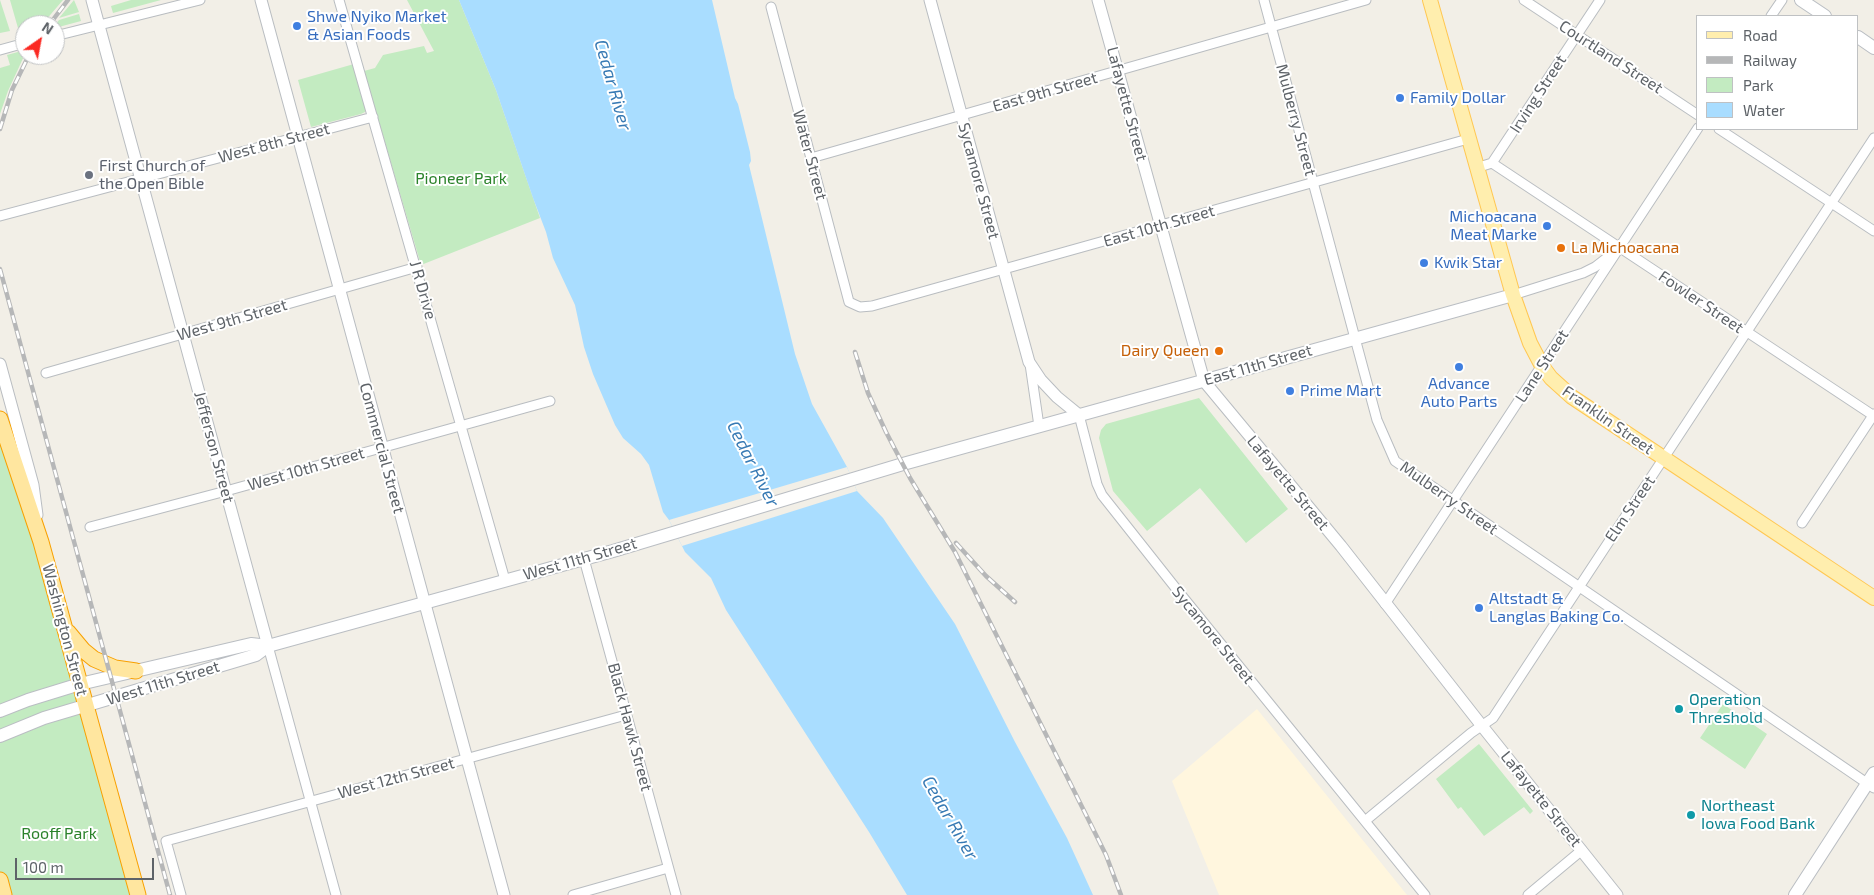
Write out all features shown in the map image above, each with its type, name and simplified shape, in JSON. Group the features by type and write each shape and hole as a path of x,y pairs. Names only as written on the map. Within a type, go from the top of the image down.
{"highway":[{"path":"0,419 41,542"},
{"name":"Washington Street","path":"41,542 138,895"},
{"path":"65,628 83,650 94,658 115,668 136,670"},
{"path":"0,880 4,895"}],"main road":[{"name":"Franklin Street","path":"1430,0 1512,295 1530,343 1542,366 1551,378 1572,397 1874,598"},
{"path":"1800,0 1823,15"},
{"path":"1859,38 1874,48"},
{"name":"East 11th Street","path":"890,468 1512,295"},
{"name":"West 11th Street","path":"0,736 44,718 256,655 268,646 613,551 890,468"},
{"name":"West 11th Street","path":"0,711 80,684 136,670 251,644 268,646"},
{"path":"1795,895 1872,781"}],"street":[{"name":"Jefferson Street","path":"92,0 336,895"},
{"path":"65,34 200,0"},
{"name":"Commercial Street","path":"261,0 504,895"},
{"name":"J R Drive","path":"339,0 506,580"},
{"name":"Sycamore Street","path":"930,0 1030,362 1039,426"},
{"name":"Lafayette Street","path":"1098,0 1204,381 1341,546 1617,895"},
{"name":"Mulberry Street","path":"1264,0 1377,420 1395,461 1453,502 1872,781"},
{"name":"East 9th Street","path":"811,158 1366,0"},
{"name":"Courtland Street","path":"1524,0 1696,113"},
{"name":"Irving Street","path":"1492,163 1600,0"},
{"path":"1772,15 1782,0"},
{"name":"Water Street","path":"771,7 849,302"},
{"path":"0,50 15,46"},
{"name":"West 8th Street","path":"0,216 373,117"},
{"name":"Lane Street","path":"1386,604 1697,130"},
{"path":"1721,130 1874,231"},
{"name":"Elm Street","path":"1365,821 1493,718 1874,138"},
{"name":"East 10th Street","path":"849,302 860,307 872,306 1468,139"},
{"path":"1476,168 1492,163"},
{"name":"Fowler Street","path":"1492,163 1874,415"},
{"name":"East 11th Street","path":"1512,295 1583,273 1595,267 1620,248"},
{"name":"West 9th Street","path":"46,373 417,267"},
{"name":"Sycamore Street","path":"1030,362 1041,380 1057,397 1079,415 1096,484 1102,495 1424,895"},
{"name":"Washington Street","path":"0,364 33,485 41,542"},
{"name":"West 10th Street","path":"90,527 550,401"},
{"path":"1802,523 1874,415"},
{"name":"Black Hawk Street","path":"584,559 676,895"},
{"name":"West 12th Street","path":"181,895 166,841 626,715"},
{"path":"1528,895 1582,850"},
{"path":"573,895 668,868"}],"shaded area":[{"path":"1257,709 1407,895 1219,895 1172,781"}],"green space":[{"path":"0,0 10,31 0,33"},
{"path":"10,0 63,0 50,15 15,15 15,18"},
{"path":"74,0 79,12 65,16 62,15"},
{"path":"131,0 161,0 113,13 111,6"},
{"name":"Pioneer Park","path":"407,0 459,0 496,90 540,218 421,265 364,71 375,68 383,55 424,46 427,53 434,51"},
{"path":"79,14 81,21 65,25 65,18"},
{"path":"15,53 15,65 20,65 0,114 0,68 10,65 7,55"},
{"path":"354,64 367,108 365,112 311,127 298,80"},
{"path":"1199,398 1288,509 1246,543 1200,488 1147,531 1113,491 1099,438 1101,430 1106,424"},
{"name":"Rooff Park","path":"0,419 138,895 4,895 0,880"},
{"path":"1723,704 1767,734 1745,769 1700,738"},
{"path":"1479,744 1533,811 1530,814 1524,807 1484,836 1461,807 1458,809 1436,779"}],"water":[{"name":"Cedar River","path":"459,0 712,0 750,152 751,161 749,165 795,354 812,404 847,467 857,491 883,518 955,624 1015,742 1067,838 1093,895 907,895 869,832 726,610 711,578 685,552 663,512 649,465 641,454 623,438 615,425 593,374 584,347 575,305 553,258 546,232 496,90"}],"pier":[{"path":"847,467 857,491 682,546 669,520"}],"railway":[{"path":"57,15 68,0"},
{"path":"0,129 12,90 24,65"},
{"path":"0,269 170,895"},
{"path":"855,352 868,393 886,432 910,478 955,552 1106,855 1121,895"},
{"path":"956,543 986,576 1015,602"}],"place":[{"name":"Shwe Nyiko Market & Asian Foods","path":"297,26"},
{"name":"Family Dollar","path":"1400,98"},
{"name":"First Church of the Open Bible","path":"89,175"},
{"name":"Michoacana Meat Marke","path":"1547,226"},
{"name":"La Michoacana","path":"1561,248"},
{"name":"Kwik Star","path":"1424,263"},
{"name":"Dairy Queen","path":"1219,351"},
{"name":"Advance Auto Parts","path":"1459,367"},
{"name":"Prime Mart","path":"1290,391"},
{"name":"Altstadt & Langlas Baking Co.","path":"1479,608"},
{"name":"Operation Threshold","path":"1679,709"},
{"name":"Northeast Iowa Food Bank","path":"1691,815"}]}
